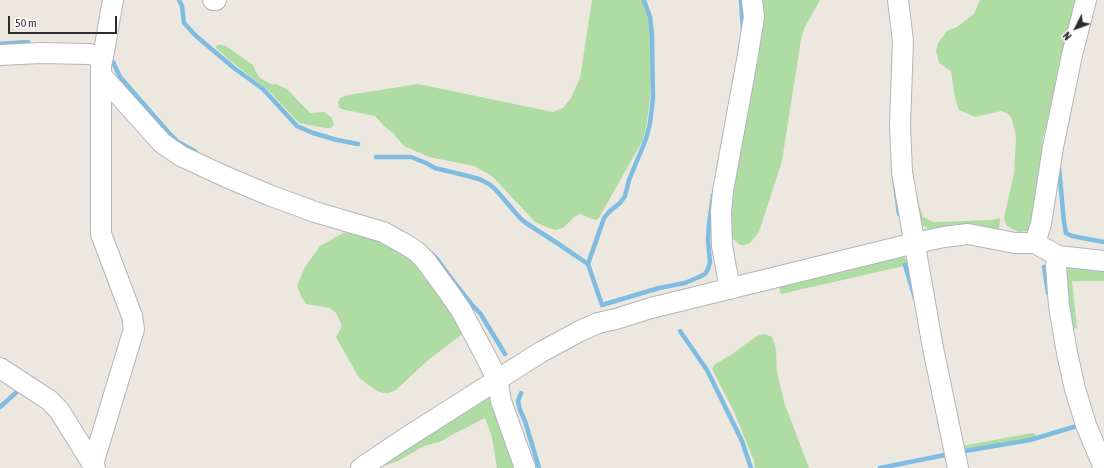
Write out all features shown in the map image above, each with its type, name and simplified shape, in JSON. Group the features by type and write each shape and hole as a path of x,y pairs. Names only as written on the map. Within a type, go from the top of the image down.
{"street":[{"path":"94,466 134,329 132,316 101,234 102,66 113,0"},
{"path":"730,289 722,246 721,212 723,191 750,45 754,17 752,0"},
{"path":"898,0 903,41 900,125 902,172 933,348 958,468"},
{"path":"1035,244 1041,224 1054,139 1072,55 1086,0"},
{"path":"0,55 41,53 89,54 102,66 162,143 181,156 276,198 315,212 383,232 416,251 425,260 461,310 486,357 497,379 501,400 525,468"},
{"path":"361,468 541,352 598,323 651,308 915,243 968,234 1015,243 1035,244 1058,256 1104,261"},
{"path":"1058,256 1056,266 1059,306 1067,353 1075,389 1086,425 1104,468"},
{"path":"0,368 49,400 59,410 94,466"}],"green space":[{"path":"592,0 642,0 651,33 652,68 647,122 643,140 599,218 595,220 580,214 574,217 563,228 555,230 546,227 535,222 492,176 474,166 429,157 404,146 375,116 341,109 339,107 338,102 340,98 348,95 418,84 553,112 563,108 571,98 580,78"},
{"path":"762,0 820,0 804,29 801,39 782,161 759,232 750,243 740,245 732,238 728,229 729,205 760,40"},
{"path":"980,0 1077,0 1043,138 1034,225 1029,231 1018,232 1007,226 1004,218 1014,173 1016,138 1011,117 1001,111 975,117 959,110 955,98 951,71 939,63 936,51 938,43 947,31 957,27 974,14"},
{"path":"217,45 226,46 253,65 260,78 273,85 276,84 287,89 310,113 324,112 331,117 334,124 333,126 330,128 325,128 299,123 268,90 216,48"},
{"path":"910,161 923,217 934,222 991,220 1000,218 999,231 931,230 918,223 912,201"},
{"path":"343,233 358,234 389,245 409,257 426,276 464,332 427,361 396,390 389,393 377,391 359,378 336,337 342,326 336,313 330,308 306,304 297,286 305,267 320,246"},
{"path":"901,256 912,262 919,320 904,266 781,294 778,285"},
{"path":"1064,265 1104,270 1104,281 1072,281 1077,328 1067,331"},
{"path":"765,334 772,337 776,349 777,372 784,402 809,468 755,468 754,461 734,412 712,369 715,364 731,355 751,340 759,335"},
{"path":"494,391 523,468 497,468 492,437 485,418 442,441 424,446 398,461 384,466 383,464"},
{"path":"1034,433 1038,439 959,454 962,446"}],"waterway":[{"path":"179,0 182,6 184,23 196,36 234,68 263,89 297,126 313,133 358,144"},
{"path":"588,264 604,218 620,203 625,196 629,180 646,139 650,123 653,98 652,34 650,17 644,0"},
{"path":"741,0 743,30"},
{"path":"0,44 28,42"},
{"path":"113,62 120,77 169,133 178,142 196,152"},
{"path":"376,157 411,157 435,168 479,179 489,184 521,219 588,264 602,305 659,288 685,283 705,274 710,262 708,240 713,195"},
{"path":"1059,168 1066,233 1072,236 1104,242"},
{"path":"894,177 899,214"},
{"path":"432,254 480,313 505,354"},
{"path":"905,265 915,298"},
{"path":"1044,267 1048,293"},
{"path":"680,331 707,370 742,441 751,468"},
{"path":"0,407 19,390"},
{"path":"521,393 518,401 520,410 525,421 539,468"},
{"path":"959,452 1030,440 1077,426"},
{"path":"880,468 950,454"}]}
